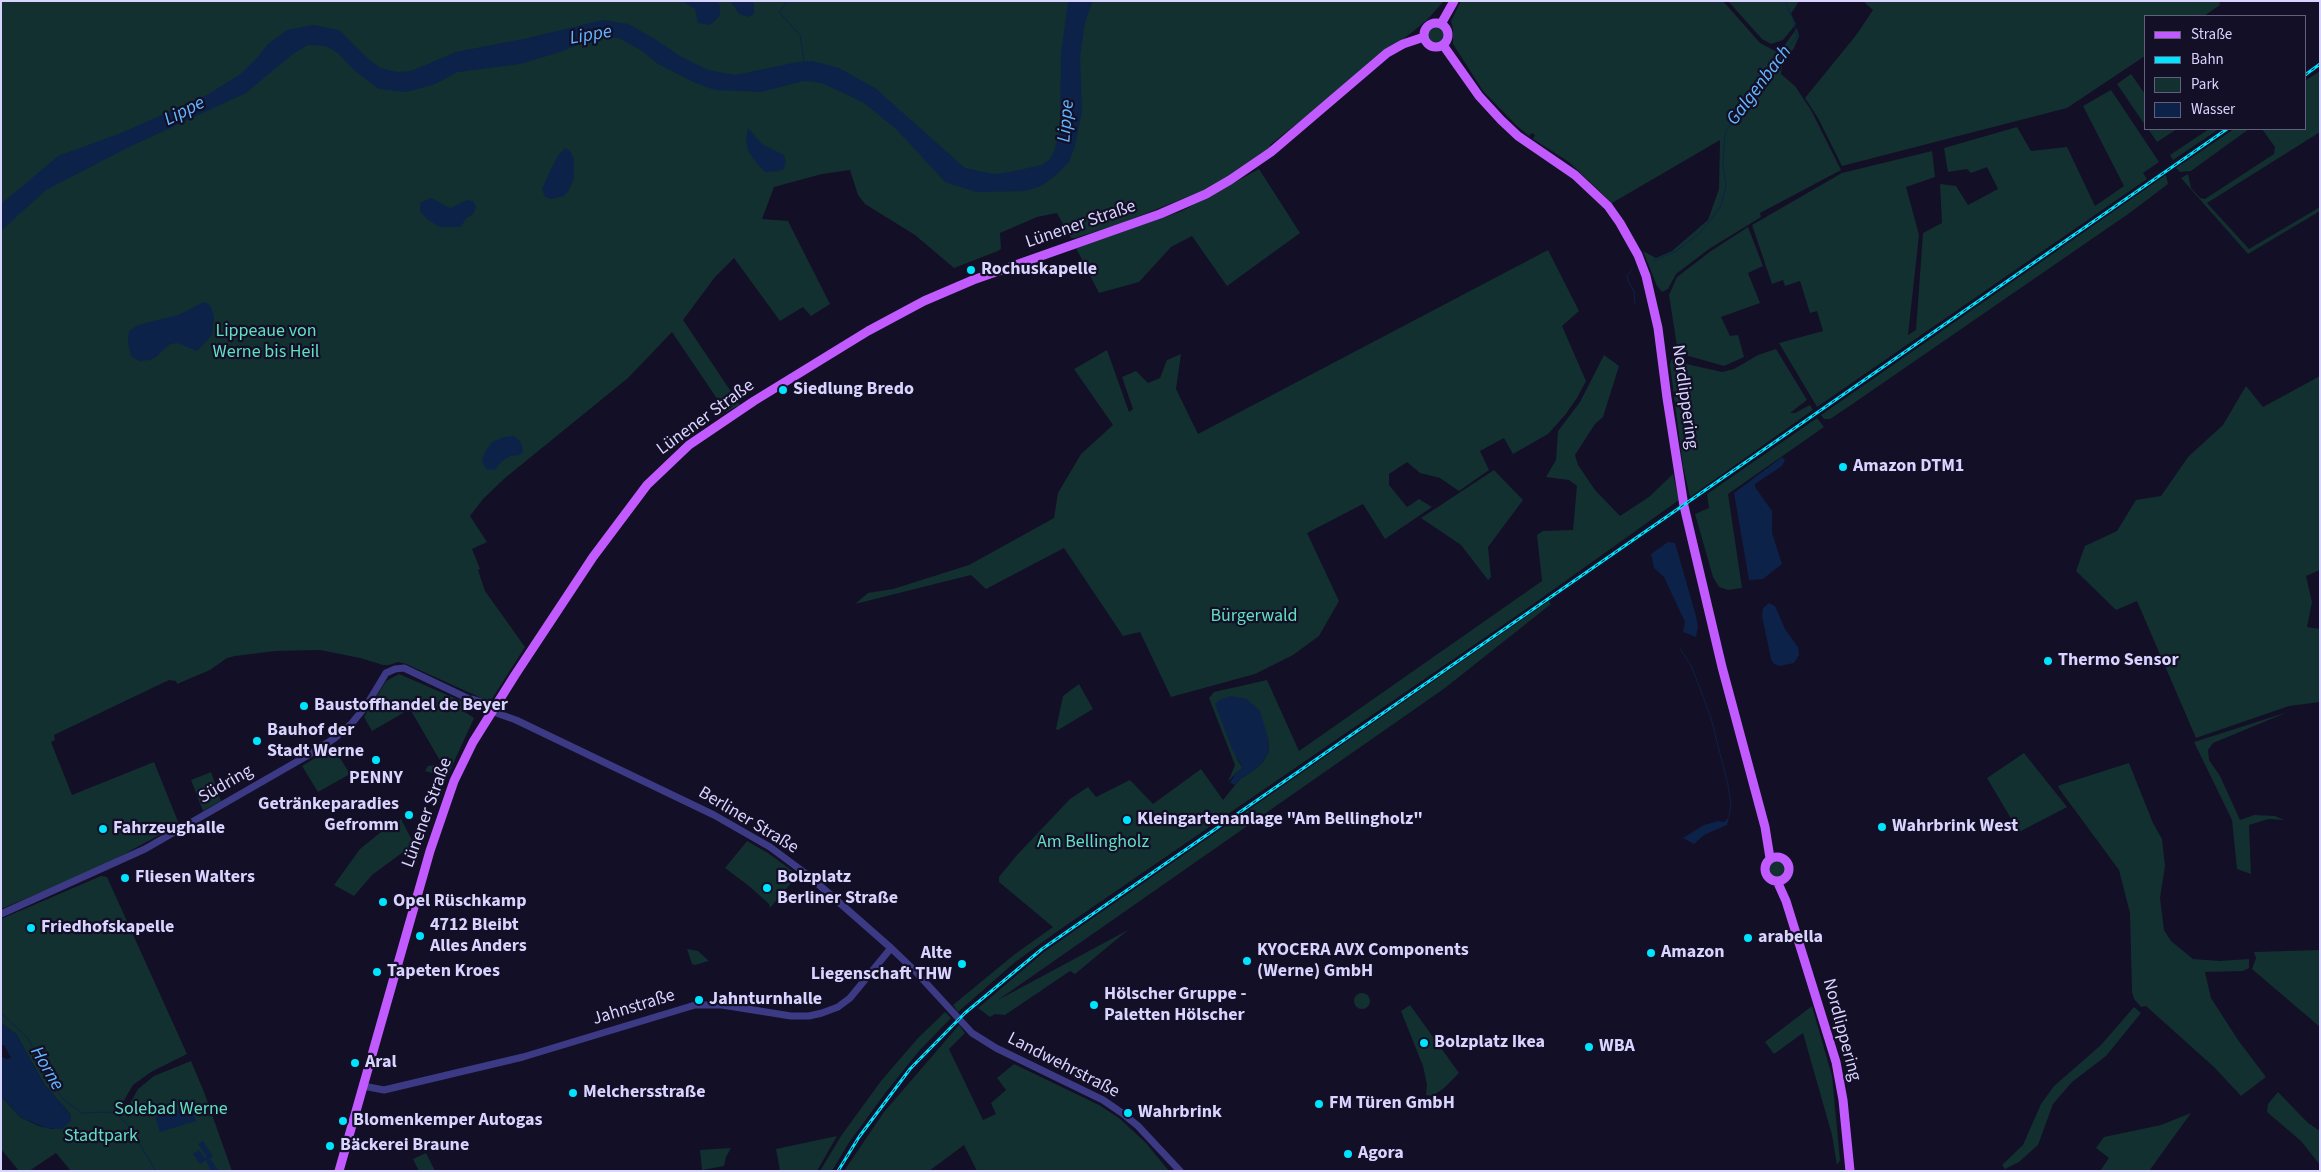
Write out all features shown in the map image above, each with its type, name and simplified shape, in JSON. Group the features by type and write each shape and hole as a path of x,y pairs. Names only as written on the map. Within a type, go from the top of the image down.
{"main road":[{"path":"1441,24 1454,1"},
{"path":"1434,22 1441,24 1448,32 1447,39 1443,45 1433,47 1427,44 1424,38 1424,30 1434,22"},
{"name":"Lünener Straße","path":"339,1171 442,813 456,776 473,742 493,710 593,557 627,509 647,485 689,445 806,369 924,301 972,280 1160,214 1206,194 1271,152 1387,53 1403,44 1424,38"},
{"name":"Nordlippering","path":"1443,45 1479,96 1501,120 1518,136 1575,175 1608,206 1638,255 1646,276 1658,328 1677,468 1687,517 1722,666 1774,857"},
{"path":"1774,857 1783,858 1789,865 1789,872 1780,880 1769,879 1765,872 1765,864 1774,857"},
{"name":"Nordlippering","path":"1780,880 1836,1062 1843,1100 1850,1171"}],"street":[{"name":"Südring","path":"1,914 108,868 145,849 328,743 352,723 366,706 382,678 391,670 408,670 467,698 482,708 493,710"},
{"name":"Berliner Straße","path":"493,710 714,815 765,844 809,876 891,948 915,971 972,1033"},
{"name":"Jahnstraße","path":"363,1086 384,1090 514,1059 695,1005 722,1005 791,1016 810,1016 822,1013 838,1007 850,998 891,948"},
{"name":"Landwehrstraße","path":"972,1033 996,1048 1094,1096 1122,1113 1138,1126 1180,1171"}],"green space":[{"name":"Lippeaue von Werne bis Heil","path":"1,1 1444,1 1426,21 1270,145 1271,148 1222,183 1122,223 1075,238 1071,238 1057,213 1037,217 1000,233 1001,249 998,251 954,268 915,235 865,204 858,195 850,170 822,174 774,187 762,219 788,221 830,304 811,316 803,307 780,321 734,258 715,277 683,320 740,405 726,412 672,332 628,378 505,478 483,499 470,516 487,542 472,549 480,569 478,570 485,591 525,647 490,702 406,664 398,662 383,665 320,650 275,651 235,656 227,658 210,670 177,684 176,681 169,680 54,735 55,740 51,742 72,795 154,762 179,824 103,866 1,909"},
{"path":"1461,1 1723,1 1760,43 1779,53 1797,28 1799,36 1794,48 1782,65 1781,74 1795,86 1811,110 1841,170 1760,213 1761,217 1709,249 1676,274 1668,289 1662,292 1657,286 1643,251 1656,258 1672,251 1708,220 1719,189 1720,140 1612,203 1569,162 1533,139 1535,135 1532,133 1529,136 1516,125 1483,91 1453,44 1451,21"},
{"path":"1728,1 1799,1 1791,14 1796,24 1783,40 1771,44 1762,39"},
{"path":"1863,1 2219,1 2220,5 2205,15 2144,15 2144,57 2067,108 1842,166 1818,118 1805,98 1857,34 1873,10"},
{"path":"1436,25 1443,28 1446,35 1443,42 1436,45 1429,42 1426,35 1429,28"},
{"path":"2320,71 2320,132 2207,203 2249,249 2320,207 2320,211 2248,254 2181,178 2188,174 2191,188 2200,198 2205,199 2274,154 2275,147 2263,130 2306,130 2306,80"},
{"path":"2131,74 2144,93 2144,124 2117,84"},
{"path":"2111,90 2159,162 2143,173 2147,179 1817,407 1779,343 1823,331 1817,311 1810,313 1800,281 1785,286 1783,280 1772,284 1752,225 1842,173 1932,151 1935,177 1906,187 1919,235 1908,335 1916,330 1923,233 1942,223 1940,184 1956,186 1968,205 1998,189 1987,167 1971,173 1967,169 1948,172 1944,148 2017,127 2031,151 2067,147 2095,206 2124,186 2083,106"},
{"path":"2149,130 2175,130 2157,142"},
{"path":"2208,130 2218,130 2173,160 2170,155"},
{"path":"2233,130 2248,130 2191,171 2180,172 2176,168"},
{"path":"1259,169 1300,233 1227,286 1192,236 1171,247 1139,282 1099,293 1076,248 1182,211"},
{"path":"2166,175 2168,184 2131,212 1830,419 1824,419 1821,415"},
{"path":"1748,227 1763,266 1748,273 1760,303 1721,317 1730,336 1738,335 1744,357 1724,366 1678,353 1669,295 1677,277 1711,251"},
{"name":"Bürgerwald","path":"1548,250 1579,311 1562,326 1586,381 1577,398 1548,434 1513,454 1504,438 1480,451 1489,470 1459,491 1440,478 1420,473 1407,462 1389,474 1389,485 1407,507 1419,499 1432,507 1385,539 1363,504 1307,533 1339,601 1319,636 1293,655 1255,674 1171,697 1140,632 1123,636 1064,548 986,589 971,575 855,604 868,593 893,589 969,565 1054,518 1058,493 1081,454 1113,425 1074,369 1107,350 1129,412 1133,409 1122,377 1136,371 1148,383 1160,378 1167,360 1181,354 1176,389 1198,434"},
{"path":"1776,349 1807,400 1790,413 1795,413 1810,405 1813,410 1690,497 1683,466 1670,365 1671,360 1674,359 1678,362 1722,372 1734,369 1758,355"},
{"name":"Am Bellingholz","path":"1604,355 1619,366 1603,417 1595,424 1575,455 1578,465 1595,490 1620,516 1649,497 1673,474 1679,500 1522,612 1055,933 1014,963 958,1012 953,1005 1015,954 1053,927 999,882 999,877 1070,799 1088,787 1096,797 1130,780 1153,804 1201,769 1223,800 1240,779 1263,762 1269,751 1268,738 1225,726 1238,761 1243,768 1228,782 1235,765 1209,698 1214,692 1267,680 1299,751 1542,581 1537,535 1543,531 1573,530 1577,486 1569,480 1546,477 1556,460 1558,431 1580,402"},
{"path":"2320,376 2320,570 2306,576 2312,602 2307,627 2320,629 2320,702 2289,706 2196,738 2137,601 2116,610 2076,571 2085,546 2117,531 2136,500 2161,496 2188,457 2223,425 2246,386 2263,407"},
{"path":"1817,418 1824,427 1728,494 1742,588 1728,590 1719,587 1713,577 1695,514 1709,508 1707,494"},
{"path":"1494,470 1523,500 1488,547 1491,577 1488,580 1461,545 1421,518"},
{"path":"1549,601 1551,604 1445,688 998,1000 1128,930 1075,974 1070,971 1005,1015 995,1014 990,1017 978,1008 1044,952"},
{"path":"399,674 466,703 462,710 474,718 448,775 444,776 425,771 428,766 442,764 410,709 372,731 364,717 386,681"},
{"path":"1079,684 1093,709 1058,730 1056,729 1063,696"},
{"path":"2288,712 2213,743 2208,750 2209,760 2220,776 2240,820 2254,815 2275,816 2284,820 2268,819 2249,825 2251,874 2237,869 2232,820 2194,742"},
{"path":"333,747 350,774 318,792 302,766"},
{"path":"2024,753 2067,807 2019,832 1987,778"},
{"path":"2129,763 2153,823 2162,839 2165,866 2160,898 2164,930 2171,941 2193,959 2220,961 2249,959 2249,968 2243,971 2205,972 2211,998 2238,1040 2266,1077 2241,1096 2215,1068 2146,1006 2141,1007 2134,999 2132,992 2130,913 2119,870 2058,786"},
{"path":"211,772 221,801 203,811 191,780"},
{"path":"401,819 414,844 372,875 354,896 334,885 360,849 386,828"},
{"path":"747,841 768,853 798,875 770,908 769,904 749,886 725,868"},
{"path":"1777,859 1784,862 1787,869 1784,876 1777,879 1770,876 1767,869 1770,862"},
{"path":"101,876 107,877 187,1054 151,1072 133,1085 123,1102 128,1107 138,1089 154,1076 191,1061 232,1171 71,1171 56,1153 29,1171 19,1171 1,1149 1,1096 20,1117 39,1126 53,1129 71,1115 44,1084 16,1034 1,1023 1,919"},
{"path":"687,949 698,951 709,961 695,965 692,964"},
{"path":"2320,950 2320,1027 2252,969 2256,958 2254,952"},
{"path":"1359,993 1365,993 1370,998 1368,1007 1359,1009 1354,1004 1354,998"},
{"path":"1410,1005 1459,1073 1443,1089 1432,1096 1426,1095 1427,1085 1423,1066 1401,1011"},
{"path":"1812,1006 1832,1076 1840,1160 1837,1165 1832,1135 1803,1033 1774,1054 1765,1042"},
{"path":"2134,1007 2141,1013 2106,1056 2072,1082 2053,1104 2038,1145 2019,1162 2005,1169 2002,1165 2023,1145 2041,1104 2054,1086 2101,1045"},
{"path":"945,1012 951,1018 919,1051 886,1092 848,1144 832,1171 820,1171 841,1136 881,1081 918,1038"},
{"path":"959,1025 965,1033 949,1049 983,1120 996,1114 991,1103 1006,1090 997,1078 1014,1064 1099,1105 1119,1118 1146,1143 1169,1171 977,1171 964,1145 929,1171 844,1171 884,1112"},
{"path":"2278,1092 2308,1123 2320,1131 2320,1165 2301,1141 2267,1112 2268,1104"},
{"path":"2191,1113 2149,1171 2100,1171 2109,1158 2096,1148 2104,1137 2161,1125"},
{"path":"837,1136 817,1171 780,1171 776,1149"},
{"path":"731,1148 724,1166 702,1170 700,1150"},
{"path":"426,1153 435,1171 419,1171 413,1159"}],"water":[{"path":"683,1 717,1 720,5 720,15 709,25 698,23 695,9"},
{"path":"730,1 752,1 754,4 754,14 748,17 739,14"},
{"name":"Lippe","path":"1093,1 1085,22 1080,57 1082,111 1075,146 1069,162 1057,174 1043,185 1026,191 976,192 945,182 896,129 864,103 822,83 804,81 761,92 715,90 693,82 658,64 642,51 619,38 598,37 560,52 520,64 458,72 433,85 406,92 379,89 355,71 338,53 326,46 308,45 293,54 246,93 127,148 46,190 1,231 1,204 58,156 121,133 207,95 239,75 268,44 287,30 314,25 339,30 368,59 381,68 397,72 411,71 456,52 528,38 603,20 628,24 680,56 708,70 735,75 798,62 812,61 839,68 875,88 965,168 994,174 1010,172 1042,165 1049,160 1054,152 1060,129 1061,54 1068,2"},
{"path":"748,128 762,144 784,155 786,162 784,169 765,172 759,166 748,151 746,141"},
{"path":"565,148 570,151 574,159 574,178 564,196 551,199 545,197 542,189 558,156"},
{"path":"431,198 450,208 467,200 473,201 476,207 473,214 466,218 461,227 440,227 428,220 420,211 420,203"},
{"path":"204,302 210,305 214,316 212,335 197,351 177,343 170,344 156,357 149,360 139,361 131,356 128,343 129,331 138,325 178,315"},
{"path":"514,436 521,442 523,452 520,455 510,456 502,461 495,470 486,469 482,461 485,452 492,442 504,437"},
{"path":"1782,457 1785,460 1782,466 1755,484 1755,487 1772,511 1772,533 1782,564 1763,579 1749,580 1734,493"},
{"path":"1668,542 1675,543 1678,553 1696,616 1698,627 1696,637 1683,632 1685,622 1664,577 1654,568 1651,554"},
{"path":"1769,603 1775,606 1785,629 1798,647 1799,655 1794,663 1780,666 1774,664 1771,659 1762,616 1763,608"},
{"path":"1231,696 1247,699 1260,711 1268,738 1269,751 1263,762 1235,785 1230,783 1236,773 1243,768 1233,751 1215,704 1219,700"},
{"path":"1729,817 1727,825 1704,835 1694,844 1683,838 1704,825 1718,821 1724,822"},
{"path":"1,1023 16,1034 44,1084 71,1115 71,1121 62,1129 46,1128 20,1117 1,1096 1,1056 6,1059 11,1058 4,1045 1,1045"},
{"path":"191,1106 196,1121 160,1132 155,1117"},
{"path":"203,1141 213,1156 209,1160 219,1171 211,1171 206,1160 200,1164 193,1154 199,1150 205,1158 207,1157 198,1144"}],"waterway":[{"path":"785,1 786,4 779,12 800,35 804,61"},
{"name":"Galgenbach","path":"1654,261 1676,251 1699,234 1721,206 1726,186 1723,163 1725,134 1748,96 1797,37 1793,19 1785,1"},
{"name":"Galgenbach","path":"1632,269 1627,276 1634,291 1635,303"},
{"path":"1680,649 1691,665 1711,718 1728,785 1731,805 1729,817"},
{"name":"Horne","path":"1,1013 27,1037 54,1087 63,1099 82,1113 108,1112 117,1114 130,1128 156,1171"}],"railway":[{"path":"2306,74 2320,64"},
{"path":"838,1171 859,1137 910,1069 965,1013 1042,949 2226,130"}],"place":[{"name":"Rochuskapelle","path":"971,270"},
{"name":"Siedlung Bredo","path":"783,390"},
{"name":"Amazon DTM1","path":"1843,467"},
{"name":"Thermo Sensor","path":"2048,661"},
{"name":"Baustoffhandel de Beyer","path":"304,706"},
{"name":"Bauhof der Stadt Werne","path":"257,741"},
{"name":"PENNY","path":"376,760"},
{"name":"Getränkeparadies Gefromm","path":"409,815"},
{"name":"Kleingartenanlage \"Am Bellingholz\"","path":"1127,820"},
{"name":"Wahrbrink West","path":"1882,827"},
{"name":"Fahrzeughalle","path":"103,829"},
{"name":"Fliesen Walters","path":"125,878"},
{"name":"Bolzplatz Berliner Straße","path":"767,888"},
{"name":"Opel Rüschkamp","path":"383,902"},
{"name":"Friedhofskapelle","path":"31,928"},
{"name":"4712 Bleibt Alles Anders","path":"420,936"},
{"name":"arabella","path":"1748,938"},
{"name":"Amazon","path":"1651,953"},
{"name":"KYOCERA AVX Components (Werne) GmbH","path":"1247,961"},
{"name":"Alte Liegenschaft THW","path":"962,964"},
{"name":"Tapeten Kroes","path":"377,972"},
{"name":"Jahnturnhalle","path":"699,1000"},
{"name":"Hölscher Gruppe - Paletten Hölscher","path":"1094,1005"},
{"name":"Bolzplatz Ikea","path":"1424,1043"},
{"name":"WBA","path":"1589,1047"},
{"name":"Aral","path":"355,1063"},
{"name":"Melchersstraße","path":"573,1093"},
{"name":"FM Türen GmbH","path":"1319,1104"},
{"name":"Wahrbrink","path":"1128,1113"},
{"name":"Blomenkemper Autogas","path":"343,1121"},
{"name":"Bäckerei Braune","path":"330,1146"},
{"name":"Agora","path":"1348,1154"}],"park label":[{"name":"Solebad Werne","path":"171,1110"},
{"name":"Stadtpark","path":"101,1137"}]}
